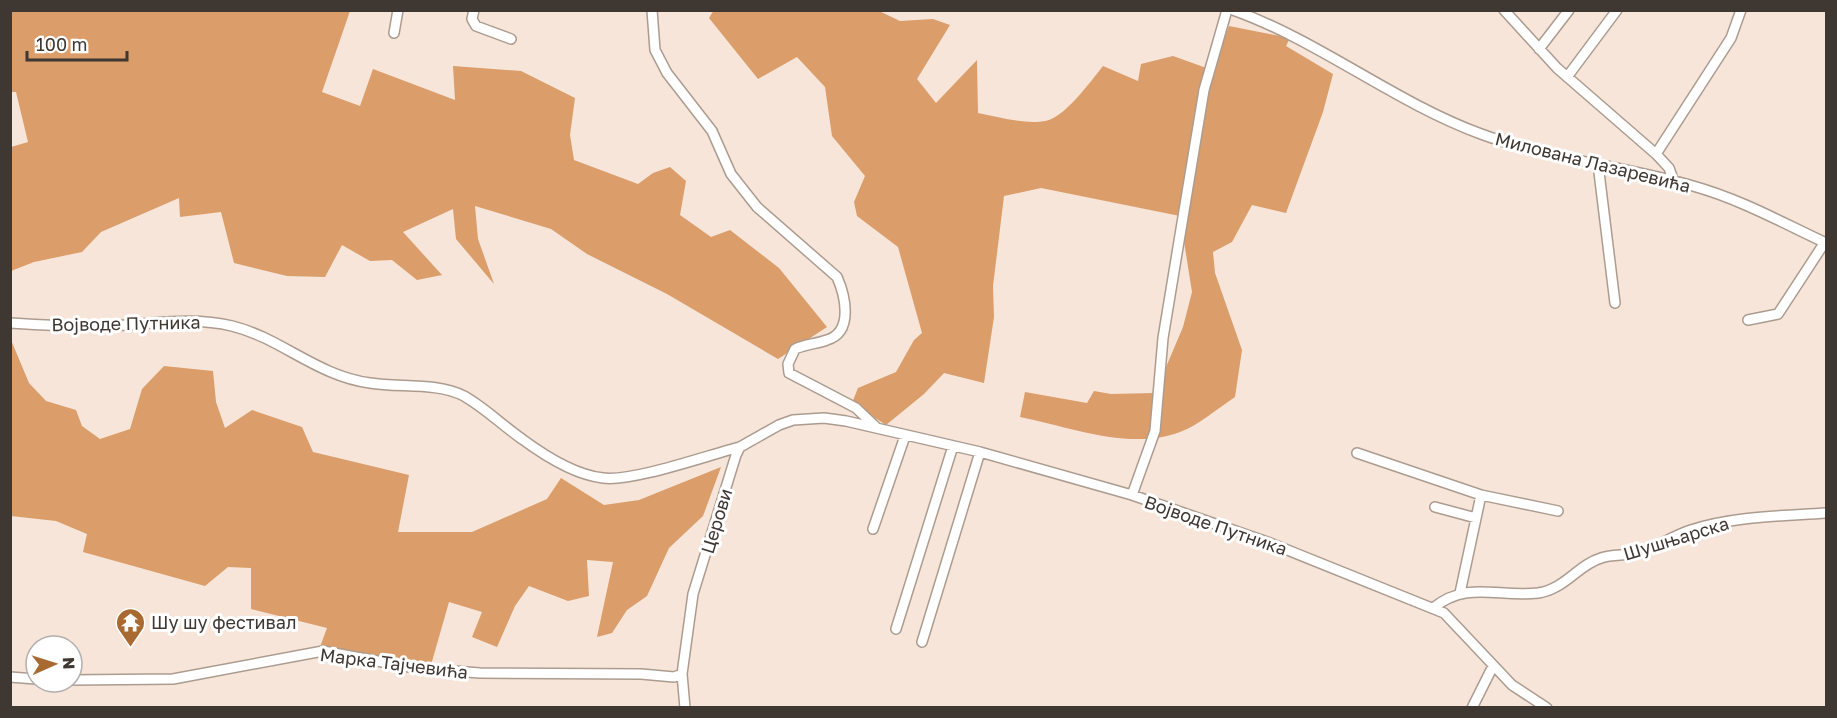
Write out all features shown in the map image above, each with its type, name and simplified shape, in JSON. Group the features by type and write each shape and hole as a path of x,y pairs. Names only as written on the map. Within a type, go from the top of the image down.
{"street":[{"path":"394,33 399,10"},
{"path":"474,10 472,19 476,26 512,39"},
{"path":"652,10 655,50 667,73 712,131 731,174 757,207 837,277 843,291 847,311 835,335 828,340 813,342 795,349 788,364 789,373 856,408 877,429"},
{"path":"1132,495 1155,431 1163,338 1204,90 1227,10"},
{"name":"Милована Лазаревића","path":"1233,10 1253,14 1442,118 1514,145 1710,191 1767,214 1826,243"},
{"path":"1504,10 1567,77 1656,154 1669,168 1674,182"},
{"path":"1539,49 1569,10"},
{"path":"1567,77 1617,10"},
{"path":"1656,154 1731,38 1741,10"},
{"path":"1598,164 1615,303"},
{"path":"1748,320 1778,314 1826,243"},
{"name":"Војводе Путника","path":"10,323 108,326 184,321 233,326 254,333 317,368 339,376 369,383 440,390 462,395 523,440 580,473 602,478 627,477 740,447 793,420 815,418 846,421 980,452 1132,495 1270,543 1433,608 1453,621 1512,684 1547,708"},
{"path":"873,529 905,436"},
{"path":"896,629 952,446"},
{"name":"Церови","path":"685,708 682,674 693,594 740,447"},
{"path":"922,642 980,452"},
{"path":"1358,453 1481,495 1558,510"},
{"path":"1460,593 1481,495"},
{"path":"1435,507 1476,518"},
{"name":"Шушњарска","path":"1433,608 1447,597 1460,593 1538,593 1558,587 1600,558 1635,554 1657,547 1690,530 1732,520 1827,513"},
{"name":"Марка Тајчевића","path":"84,680 173,679 323,651 415,668 480,673 641,674 674,677 682,674"},
{"path":"1472,708 1493,666"}],"shaded area":[{"path":"714,10 877,10 900,21 933,19 950,25 917,79 936,103 977,60 978,113 1032,122 1041,122 1056,117 1078,96 1103,66 1138,81 1141,64 1173,56 1212,70 1229,26 1290,38 1286,46 1333,74 1323,112 1286,213 1252,205 1232,242 1213,252 1215,273 1242,350 1235,397 1187,429 1161,437 1141,439 1100,435 1020,417 1025,392 1087,403 1094,391 1111,394 1155,393 1183,327 1192,292 1180,216 1041,188 1004,196 993,286 994,317 984,383 944,373 924,394 886,425 852,403 858,388 896,372 914,340 922,333 898,247 857,216 854,202 865,176 832,136 825,87 797,57 758,79 709,18"},
{"path":"11,11 350,11 322,92 360,106 373,69 455,100 453,66 521,71 575,98 570,135 574,160 638,184 653,173 670,167 686,181 680,215 711,237 730,230 779,268 827,327 778,359 667,294 587,254 551,229 475,206 478,239 494,284 456,239 453,209 403,232 442,275 417,280 392,260 370,261 342,245 325,277 287,276 234,263 221,212 180,217 179,198 101,232 82,252 34,262 11,271 11,147 28,142 16,92 11,92"},
{"path":"11,340 29,383 46,401 76,410 82,426 100,439 130,429 142,389 164,366 213,371 216,402 225,428 252,410 302,427 313,452 409,475 398,532 472,532 547,499 561,478 604,505 639,500 721,467 703,516 669,548 647,596 627,610 612,633 597,637 613,562 587,560 589,596 568,601 529,586 515,606 497,647 472,637 482,612 449,602 431,665 320,647 327,628 251,609 251,568 228,567 205,586 83,552 87,534 56,521 11,516"}],"place":[{"name":"Шу шу фестивал","path":"130,648"}]}
